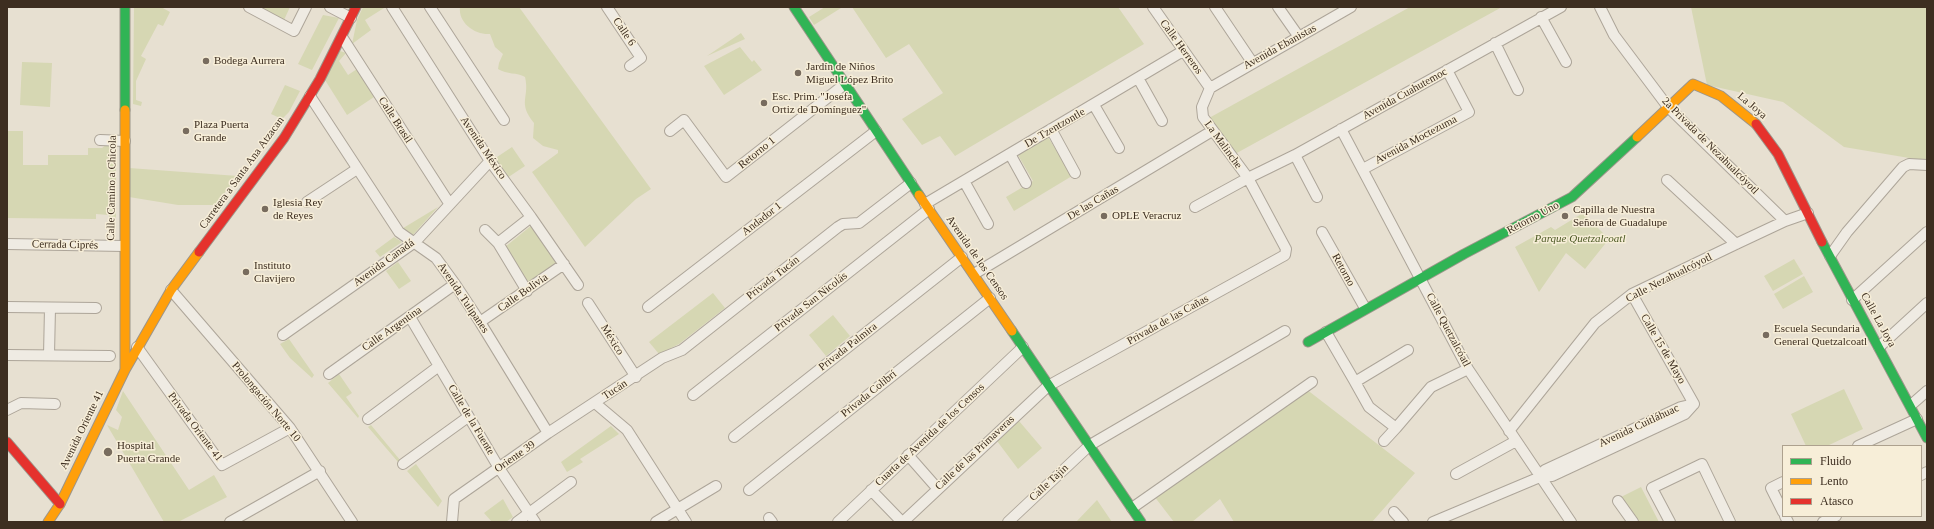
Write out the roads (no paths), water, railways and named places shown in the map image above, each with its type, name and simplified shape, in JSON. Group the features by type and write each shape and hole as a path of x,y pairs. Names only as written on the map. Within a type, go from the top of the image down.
{"street":[{"name":"Calle Camino a Chicola","path":"125,7 125,370"},
{"path":"249,7 294,31 306,7"},
{"path":"330,7 351,18"},
{"name":"Carretera a Santa Ana Atzacan","path":"137,347 170,290 284,138 310,96 342,37 356,7"},
{"name":"Avenida México","path":"392,7 490,161 531,216 578,285"},
{"path":"430,7 504,120"},
{"name":"Calle 6","path":"607,7 641,58 630,66"},
{"name":"Avenida de los Censos","path":"794,7 911,183 1141,522"},
{"name":"Calle Herreros","path":"1153,7 1210,88"},
{"path":"1215,7 1252,62"},
{"path":"1278,7 1299,37"},
{"name":"Avenida Cuahutemoc","path":"1195,208 1248,178 1295,155 1561,7"},
{"name":"2a Privada de Nezahualcóyotl","path":"1600,7 1614,36 1668,107 1785,221"},
{"name":"Avenida Ebanistas","path":"1210,88 1252,62 1299,37 1345,8"},
{"path":"1541,17 1566,62"},
{"name":"Calle Brasil","path":"342,37 449,203"},
{"path":"1495,43 1518,90"},
{"name":"De Tzentzontle","path":"927,206 964,181 1183,51"},
{"name":"Avenida Moctezuma","path":"1363,169 1469,112 1447,70"},
{"path":"1138,78 1162,121"},
{"name":"Retorno 1","path":"670,131 684,120 726,177 845,84"},
{"name":"La Joya","path":"1668,107 1693,84 1721,96 1759,126 1778,154 1808,213"},
{"name":"La Malinche","path":"1210,88 1202,107 1203,117 1248,178 1287,252"},
{"name":"Avenida Tulipanes","path":"310,96 399,232 436,258 455,284 548,433"},
{"path":"1094,105 1119,148"},
{"name":"Retorno Uno","path":"1420,279 1465,253 1549,211 1572,197 1668,107"},
{"name":"Calle Quetzalcóatl","path":"1341,129 1468,369 1571,522"},
{"path":"1052,130 1075,173"},
{"name":"Andador 1","path":"648,307 876,131"},
{"name":"De las Cañas","path":"974,274 1212,131"},
{"path":"100,140 125,141"},
{"path":"1010,154 1026,183"},
{"path":"1295,155 1317,197"},
{"name":"Avenida Canadá","path":"283,335 415,242 449,203 490,161"},
{"path":"1830,256 1847,232 1903,167 1909,164 1927,165"},
{"path":"307,202 357,169"},
{"path":"1667,180 1736,244"},
{"path":"964,181 988,224"},
{"name":"Privada Tucán","path":"636,377 662,358 682,350 838,227 843,224 859,223 911,183"},
{"name":"Privada San Nicolás","path":"693,395 927,206"},
{"name":"Calle Nezahualcóyotl","path":"1509,431 1595,323 1632,294 1785,221 1808,213"},
{"name":"Calle La Joya","path":"1808,213 1852,300 1879,346 1927,438"},
{"path":"498,243 531,216"},
{"path":"485,230 498,243 528,291"},
{"name":"Retorno","path":"1322,232 1365,308"},
{"path":"1852,300 1927,232"},
{"name":"Cerrada Ciprés","path":"7,244 124,246"},
{"name":"Privada de las Cañas","path":"1048,386 1286,255 1287,252"},
{"name":"Privada Palmira","path":"734,437 962,257"},
{"name":"Calle Bolivia","path":"480,322 528,291 564,264"},
{"path":"1308,342 1365,308 1420,279"},
{"name":"Calle Argentina","path":"329,374 455,284"},
{"name":"Prolongación Norte 10","path":"170,290 290,428 320,471 352,522"},
{"name":"Calle 15 de Mayo","path":"1632,294 1694,404"},
{"name":"Privada Colibrí","path":"749,490 990,298"},
{"name":"México","path":"588,303 636,377"},
{"path":"1879,346 1927,303"},
{"path":"7,307 96,308"},
{"path":"49,355 50,308"},
{"name":"Calle de la Fuente","path":"410,317 468,417 532,518"},
{"name":"Calle Tajín","path":"1008,522 1090,445 1285,331"},
{"path":"1326,332 1368,406 1396,428"},
{"name":"Avenida Oriente 41","path":"52,520 137,347"},
{"name":"Privada Oriente 41","path":"137,347 222,464 290,428"},
{"name":"Cuarta de Avenida de los Censos","path":"838,522 1023,347"},
{"path":"1355,382 1408,350"},
{"path":"7,355 110,356"},
{"path":"368,418 439,366"},
{"path":"1384,441 1431,387 1468,369"},
{"name":"Tucán","path":"595,403 636,377"},
{"path":"1132,508 1312,382"},
{"name":"Calle de las Primaveras","path":"902,522 1048,386"},
{"path":"1911,406 1927,391"},
{"path":"7,410 21,403 55,404"},
{"path":"595,403 627,430 686,522"},
{"name":"Oriente 39","path":"452,522 454,499 548,433 595,403"},
{"name":"Avenida Cuitláhuac","path":"1433,522 1540,477 1552,476 1685,414 1694,404"},
{"path":"403,464 468,417"},
{"path":"1860,445 1917,419"},
{"path":"1456,474 1516,441"},
{"path":"7,443 60,504"},
{"path":"908,455 937,488"},
{"path":"1670,522 1652,488 1702,464 1730,522"},
{"path":"230,522 320,471"},
{"path":"516,522 532,518 571,482"},
{"path":"1782,482 1771,488 1782,510"},
{"path":"656,522 716,486"},
{"path":"871,490 902,522"},
{"path":"1618,501 1633,522"},
{"path":"1394,512 1403,522"},
{"path":"1823,522 1834,517"}],"place":[{"name":"Bodega Aurrera","path":"206,61"},
{"name":"Jardín de Niños Miguel López Brito","path":"798,73"},
{"name":"Esc. Prim. \"Josefa Ortiz de Domínguez\"","path":"764,103"},
{"name":"Plaza Puerta Grande","path":"186,131"},
{"name":"Iglesia Rey de Reyes","path":"265,209"},
{"name":"OPLE Veracruz","path":"1104,216"},
{"name":"Capilla de Nuestra Señora de Guadalupe","path":"1565,216"},
{"name":"Instituto Clavijero","path":"246,272"},
{"name":"Escuela Secundaria General Quetzalcoatl","path":"1766,335"},
{"name":"Hospital Puerta Grande","path":"108,452"}],"park label":[{"name":"Parque Quetzalcoatl","path":"1580,239"}]}
